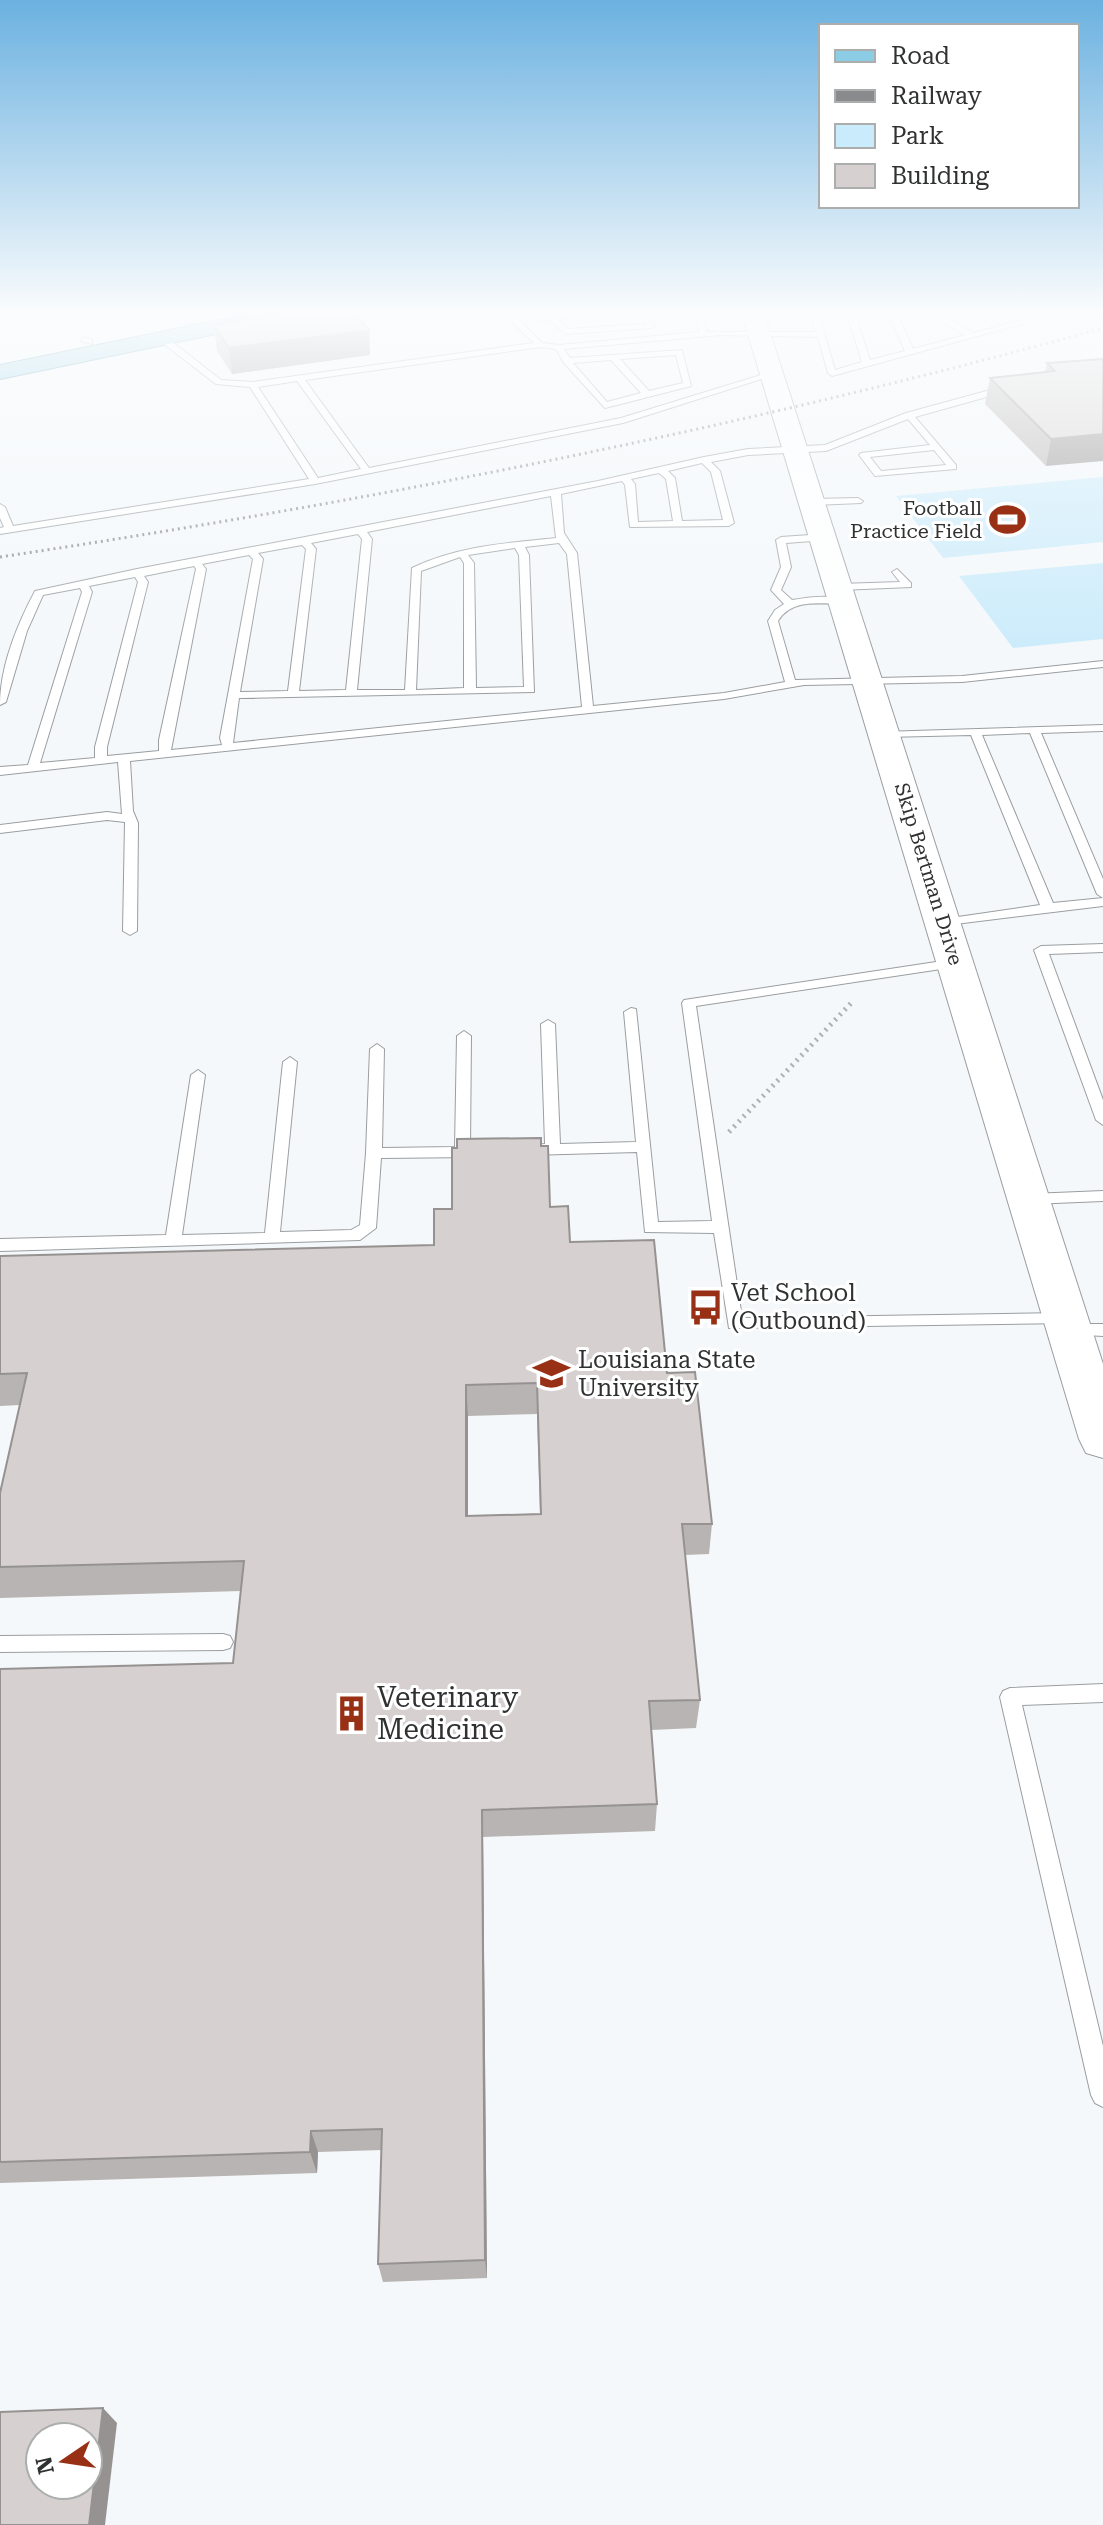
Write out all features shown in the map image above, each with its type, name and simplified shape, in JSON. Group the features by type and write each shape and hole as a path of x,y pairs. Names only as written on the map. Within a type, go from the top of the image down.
{"street":[{"name":"Skip Bertman Drive","path":"790,429 1029,1199 1079,1326 1103,1439"}],"lane":[{"path":"281,429 315,481"},
{"path":"336,429 367,471"},
{"path":"1,504 5,530 182,497 315,481 579,429"},
{"path":"0,702 5,671 39,593 704,460 826,448 874,429"},
{"path":"921,429 953,467 878,474 864,455 936,447"},
{"path":"624,478 630,484 633,525 729,523 715,471 704,460"},
{"path":"661,470 670,478 678,524"},
{"path":"556,492 561,540 572,553 588,709"},
{"path":"814,502 858,501"},
{"path":"351,693 367,539 360,529"},
{"path":"789,603 776,590 786,567 781,540 825,537"},
{"path":"293,694 311,549 303,540"},
{"path":"410,693 416,570 431,560 561,540"},
{"path":"234,695 530,690 524,555 519,546"},
{"path":"228,748 226,738 258,559 250,550"},
{"path":"463,555 469,563 470,691"},
{"path":"165,754 165,740 201,569 195,561"},
{"path":"101,761 101,747 143,582 137,572"},
{"path":"791,685 773,621 777,612 789,603 907,585 897,572"},
{"path":"34,768 34,758 87,592 82,583"},
{"path":"0,771 724,696 815,681 962,679 1103,664"},
{"path":"885,734 1103,728"},
{"path":"1034,730 1103,894"},
{"path":"975,731 1048,908"},
{"path":"124,758 129,815 130,931"},
{"path":"0,829 129,815"},
{"path":"944,923 1103,902"},
{"path":"1103,948 1041,950 1103,1120"},
{"path":"956,963 689,1003 735,1324 1079,1326"},
{"path":"631,1012 651,1228 721,1227"},
{"path":"548,1024 553,1150"},
{"path":"462,1152 464,1036"},
{"path":"0,1245 354,1236 368,1228 377,1049"},
{"path":"272,1238 290,1062"},
{"path":"173,1241 198,1075"},
{"path":"374,1153 644,1147"},
{"path":"1029,1199 1103,1196"},
{"path":"0,1644 223,1642"},
{"path":"1103,1693 1010,1697 1103,2095"}],"path":[{"path":"728,1133 857,996"}],"green space":[{"name":"Football Practice Field","path":"1103,477 1103,542 943,558 896,496"},
{"name":"Football Practice Field","path":"1103,563 1103,639 1013,648 959,576"}],"building":[{"path":"1041,429 1103,429 1103,434 1051,439"},
{"name":"Veterinary Medicine","path":"541,1138 541,1146 548,1146 550,1207 568,1206 570,1242 654,1240 667,1373 695,1372 712,1524 682,1524 700,1700 649,1701 657,1804 482,1810 485,2260 378,2264 382,2129 311,2131 310,2152 0,2162 0,1669 233,1663 244,1561 0,1567 0,1493 27,1373 0,1374 0,1256 434,1245 434,1209 452,1209 452,1148 457,1148 457,1139","holes":["537,1383 541,1514 466,1516 466,1385"]},
{"path":"103,2408 101,2421 24,2421 24,2501 92,2501 89,2525 0,2525 0,2412"}],"railway":[{"path":"0,557 417,487 698,429"}],"place":[{"name":"Football Practice Field","path":"1008,519"},
{"name":"Vet School (Outbound)","path":"705,1307"},
{"name":"Louisiana State University","path":"552,1374"},
{"name":"Veterinary Medicine","path":"351,1713"}]}
